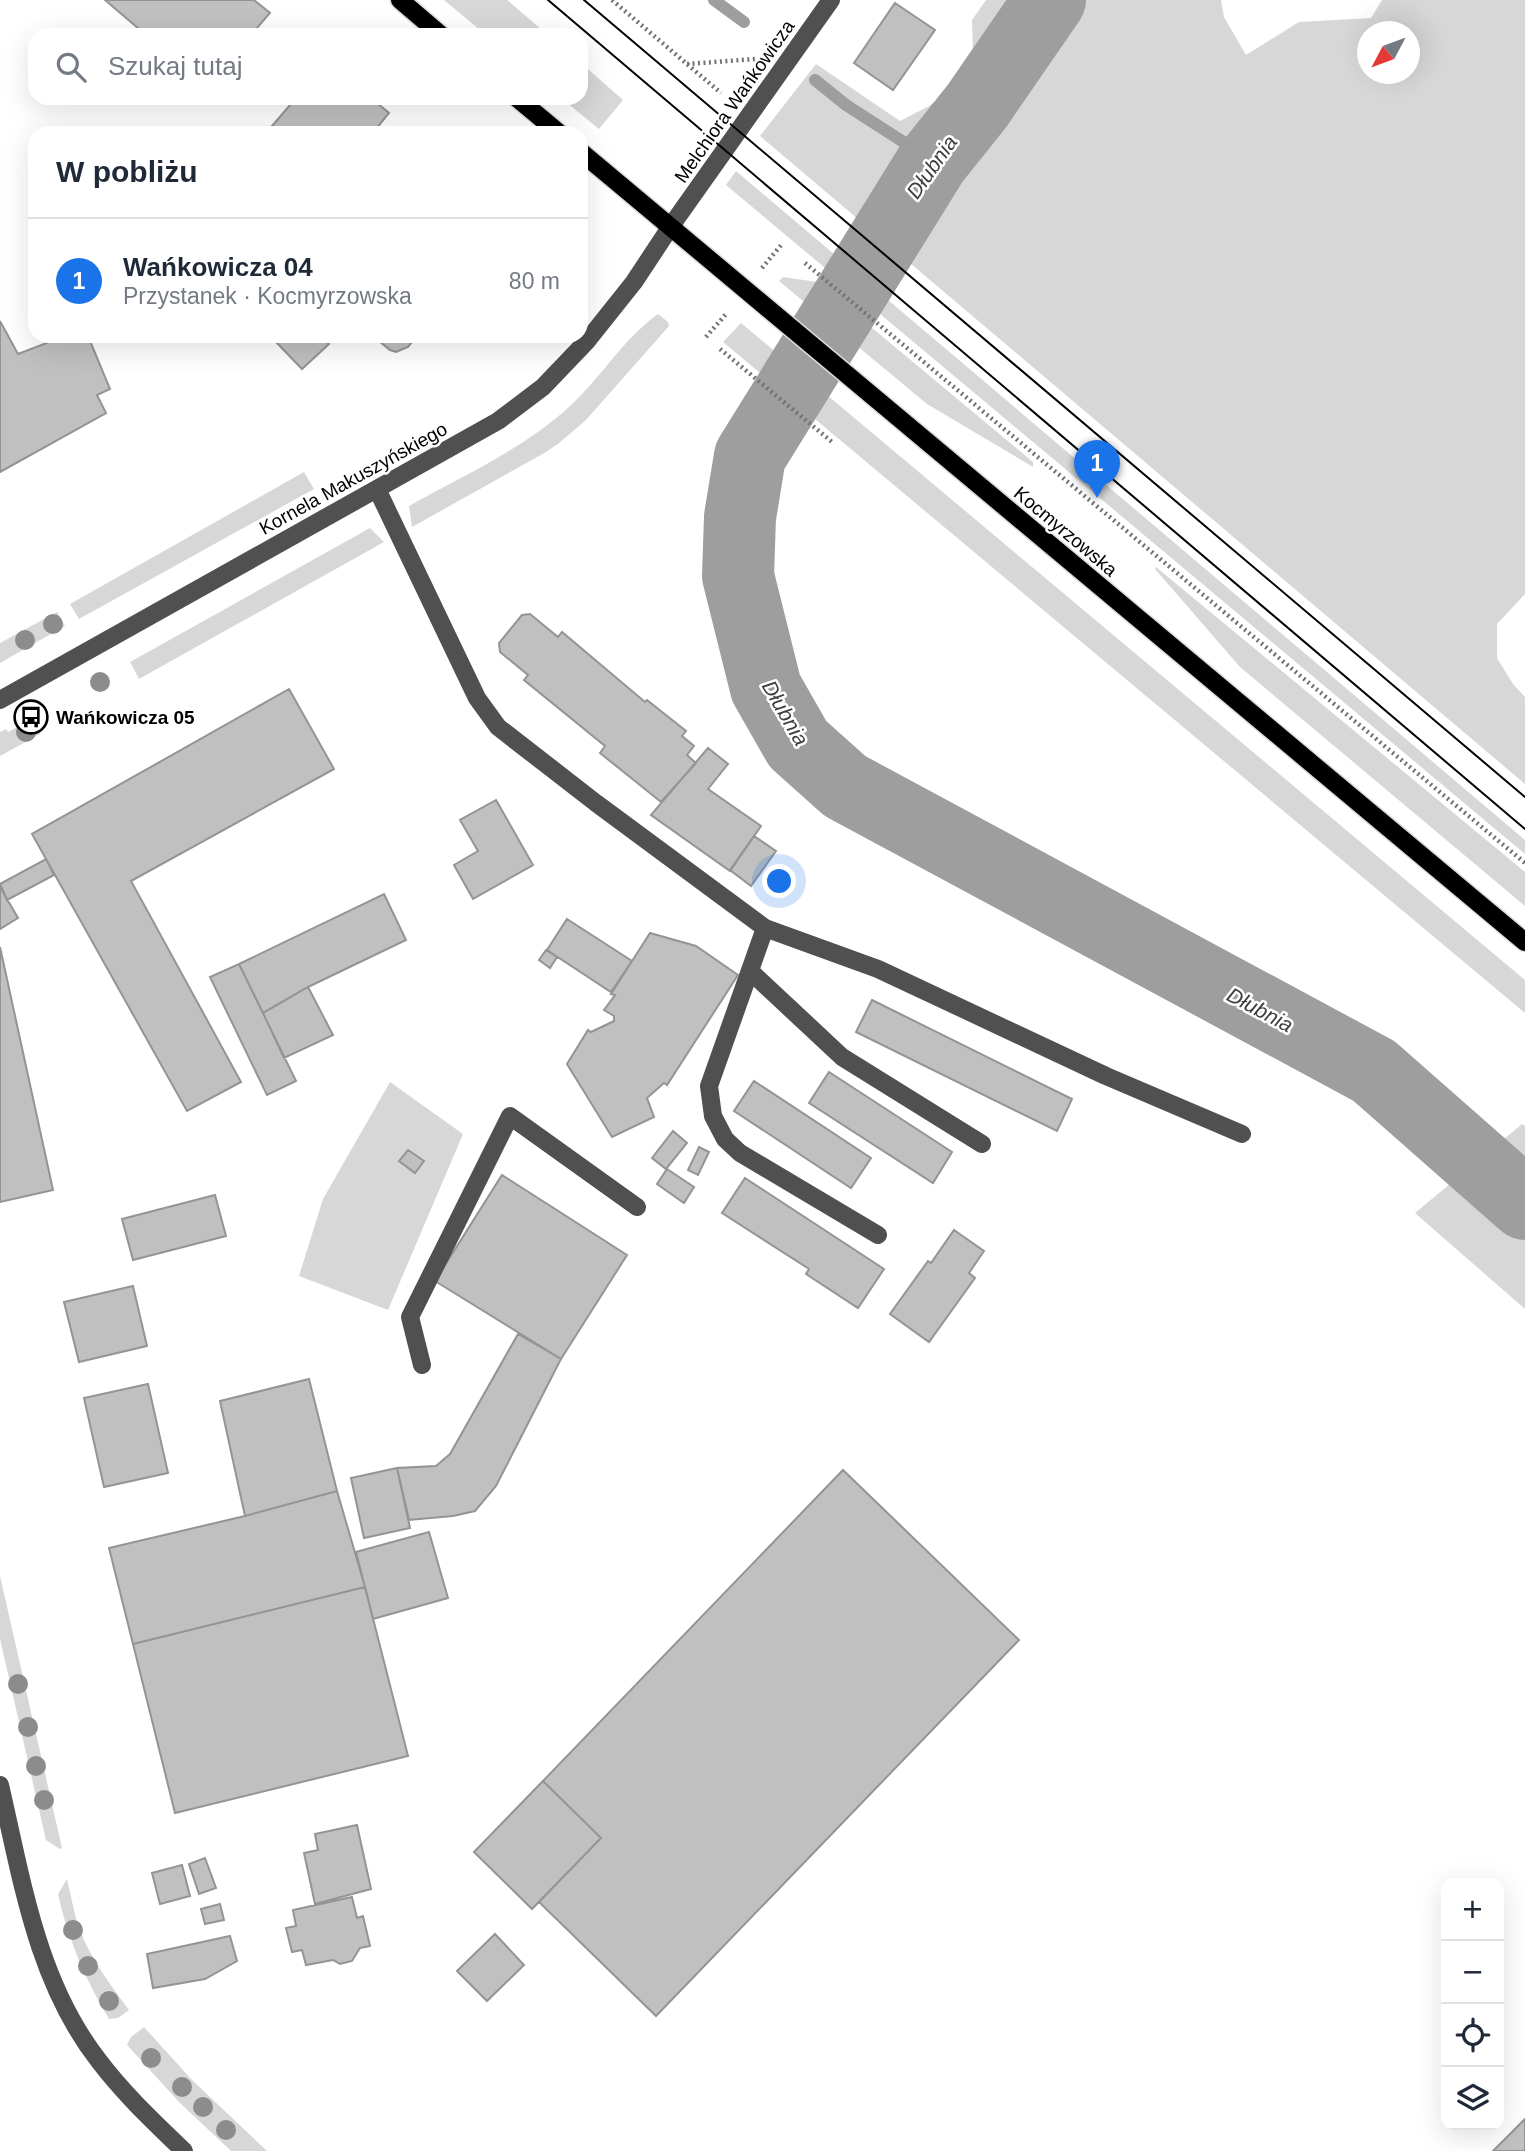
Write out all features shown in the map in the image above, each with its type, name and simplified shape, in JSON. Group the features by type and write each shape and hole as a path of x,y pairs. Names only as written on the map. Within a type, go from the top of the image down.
{"main road":[{"path":"400,0 433,28"},
{"path":"525,105 551,126"},
{"name":"Kocmyrzowska","path":"588,158 1525,942"}],"street":[{"name":"Melchiora Wańkowicza","path":"670,226 831,0"},
{"name":"Kornela Makuszyńskiego","path":"588,340 618,302 670,226"},
{"name":"Kornela Makuszyńskiego","path":"0,699 498,421 543,387 585,343"},
{"path":"377,489 477,698 498,727 596,803 765,928 878,969 1106,1076 1242,1135"},
{"path":"765,928 709,1086 713,1116 725,1139 740,1153 878,1235"},
{"path":"750,971 842,1057 982,1144"},
{"path":"422,1365 410,1317 510,1116 637,1207"},
{"path":"0,1785 41,1954 68,2011 106,2070 184,2151"}],"path":[{"path":"612,0 721,93"},
{"path":"686,64 759,59"},
{"path":"762,268 782,244"},
{"path":"804,263 1525,863"},
{"path":"706,337 726,314"},
{"path":"720,349 832,442"}],"shaded area":[{"path":"444,0 507,0 540,28 478,28"},
{"path":"986,0 1221,0 1224,17 1246,55 1299,22 1371,18 1382,0 1525,0 1525,594 1497,624 1497,658 1513,684 1525,697 1525,784 760,136 816,64 900,121 929,106 954,87 973,55 972,20"},
{"path":"588,69 623,100 599,129 570,105 588,105"},
{"path":"736,171 1525,840 1525,854 726,185"},
{"path":"783,277 817,282 1033,462 1033,467 927,404 779,281"},
{"path":"658,314 669,326 586,420 546,452 412,527 409,506 492,461 551,422 581,396 634,335"},
{"path":"741,323 1525,980 1525,1013 723,342"},
{"path":"304,472 314,489 79,619 70,604"},
{"path":"370,528 384,542 139,679 130,662"},
{"path":"1156,567 1525,872 1525,906 1240,667"},
{"path":"57,612 65,626 0,663 0,643"},
{"path":"32,719 40,734 0,756 0,732 6,729 8,732"},
{"path":"390,1082 463,1134 388,1310 299,1276 323,1199"},
{"path":"1522,1124 1525,1126 1525,1309 1415,1213"},
{"path":"0,1576 62,1848 60,1849 46,1840 0,1639"},
{"path":"67,1879 79,1928 89,1950 129,2010 118,2018 109,2019 92,1989 72,1943 58,1894"},
{"path":"144,2027 192,2080 267,2151 231,2151 180,2103 127,2045 131,2037"}],"building":[{"path":"105,0 254,0 270,13 257,28 138,28"},
{"path":"895,3 935,30 893,90 854,63"},
{"path":"290,105 379,105 389,113 378,126 272,126"},
{"path":"0,321 18,354 47,343 91,343 110,389 97,395 106,413 0,472"},
{"path":"277,343 329,344 302,369"},
{"path":"382,343 411,343 396,352"},
{"path":"530,614 558,637 562,632 645,702 647,700 686,731 682,736 694,746 687,755 696,763 661,802 600,753 605,746 524,680 528,675 500,652 499,643 522,615"},
{"path":"289,689 334,769 131,881 241,1082 187,1111 32,834"},
{"path":"708,748 728,764 708,789 761,826 730,871 651,815"},
{"path":"496,800 533,865 473,899 454,865 478,851 460,820"},
{"path":"754,836 776,851 751,886 730,870"},
{"path":"46,859 54,875 7,900 0,884"},
{"path":"0,887 18,918 0,929"},
{"path":"384,894 406,940 308,987 263,1013 239,964"},
{"path":"567,919 632,961 611,992 547,950"},
{"path":"650,933 696,946 738,975 667,1085 664,1083 647,1098 654,1117 612,1137 567,1064 588,1030 591,1032 614,1021 614,1016 604,1010 615,995 611,994"},
{"path":"0,947 53,1190 0,1202"},
{"path":"546,950 557,957 550,968 539,960"},
{"path":"239,964 296,1081 267,1095 210,977"},
{"path":"308,987 333,1035 284,1058 263,1013"},
{"path":"872,1000 1072,1099 1057,1131 856,1032"},
{"path":"829,1072 952,1152 933,1183 809,1103"},
{"path":"754,1081 871,1158 851,1188 734,1111"},
{"path":"673,1131 687,1143 666,1169 652,1158"},
{"path":"699,1147 709,1152 698,1175 688,1170"},
{"path":"408,1150 424,1161 415,1173 399,1161"},
{"path":"667,1169 694,1187 684,1203 657,1184"},
{"path":"502,1175 627,1255 561,1359 435,1281"},
{"path":"745,1178 884,1269 858,1308 806,1274 809,1269 722,1213"},
{"path":"215,1195 226,1236 133,1260 122,1219"},
{"path":"954,1230 984,1251 969,1273 975,1278 929,1342 890,1314"},
{"path":"133,1286 147,1346 79,1362 64,1302"},
{"path":"518,1334 561,1359 496,1486 475,1511 409,1520 397,1468 436,1466 450,1454"},
{"path":"309,1379 337,1491 245,1516 220,1401"},
{"path":"148,1384 168,1473 104,1487 84,1398"},
{"path":"397,1468 410,1528 364,1538 351,1478"},
{"path":"843,1470 1019,1640 656,2016 539,1902 601,1838 543,1781"},
{"path":"337,1491 365,1587 133,1644 109,1548"},
{"path":"429,1532 448,1598 373,1619 356,1552"},
{"path":"365,1587 408,1756 175,1813 133,1644"},
{"path":"543,1781 601,1838 532,1909 474,1852"},
{"path":"357,1825 371,1889 315,1904 304,1853 318,1850 315,1834"},
{"path":"205,1858 216,1888 199,1894 189,1864"},
{"path":"182,1865 190,1896 160,1904 152,1873"},
{"path":"352,1897 357,1918 363,1916 370,1946 360,1948 352,1961 340,1964 333,1960 306,1965 302,1950 292,1952 286,1928 296,1926 293,1910"},
{"path":"220,1904 224,1920 205,1924 201,1909"},
{"path":"495,1934 524,1965 487,2001 457,1971"},
{"path":"230,1936 237,1961 205,1979 153,1988 147,1954"},
{"path":"1525,2119 1525,2151 1493,2151"}],"waterway":[{"path":"714,0 744,22"},
{"name":"Dłubnia","path":"1050,0 977,106 933,161 750,456 740,517 738,576 766,688 798,744 845,786 1374,1071 1525,1204"},
{"path":"815,80 846,105 933,161"}],"tram line":[{"path":"548,0 581,28"},
{"path":"584,0 1525,797"},
{"path":"588,34 1525,829"}],"place":[{"name":"Wańkowicza 04","path":"1097,498"},
{"name":"Wańkowicza 05","path":"31,717"}]}
